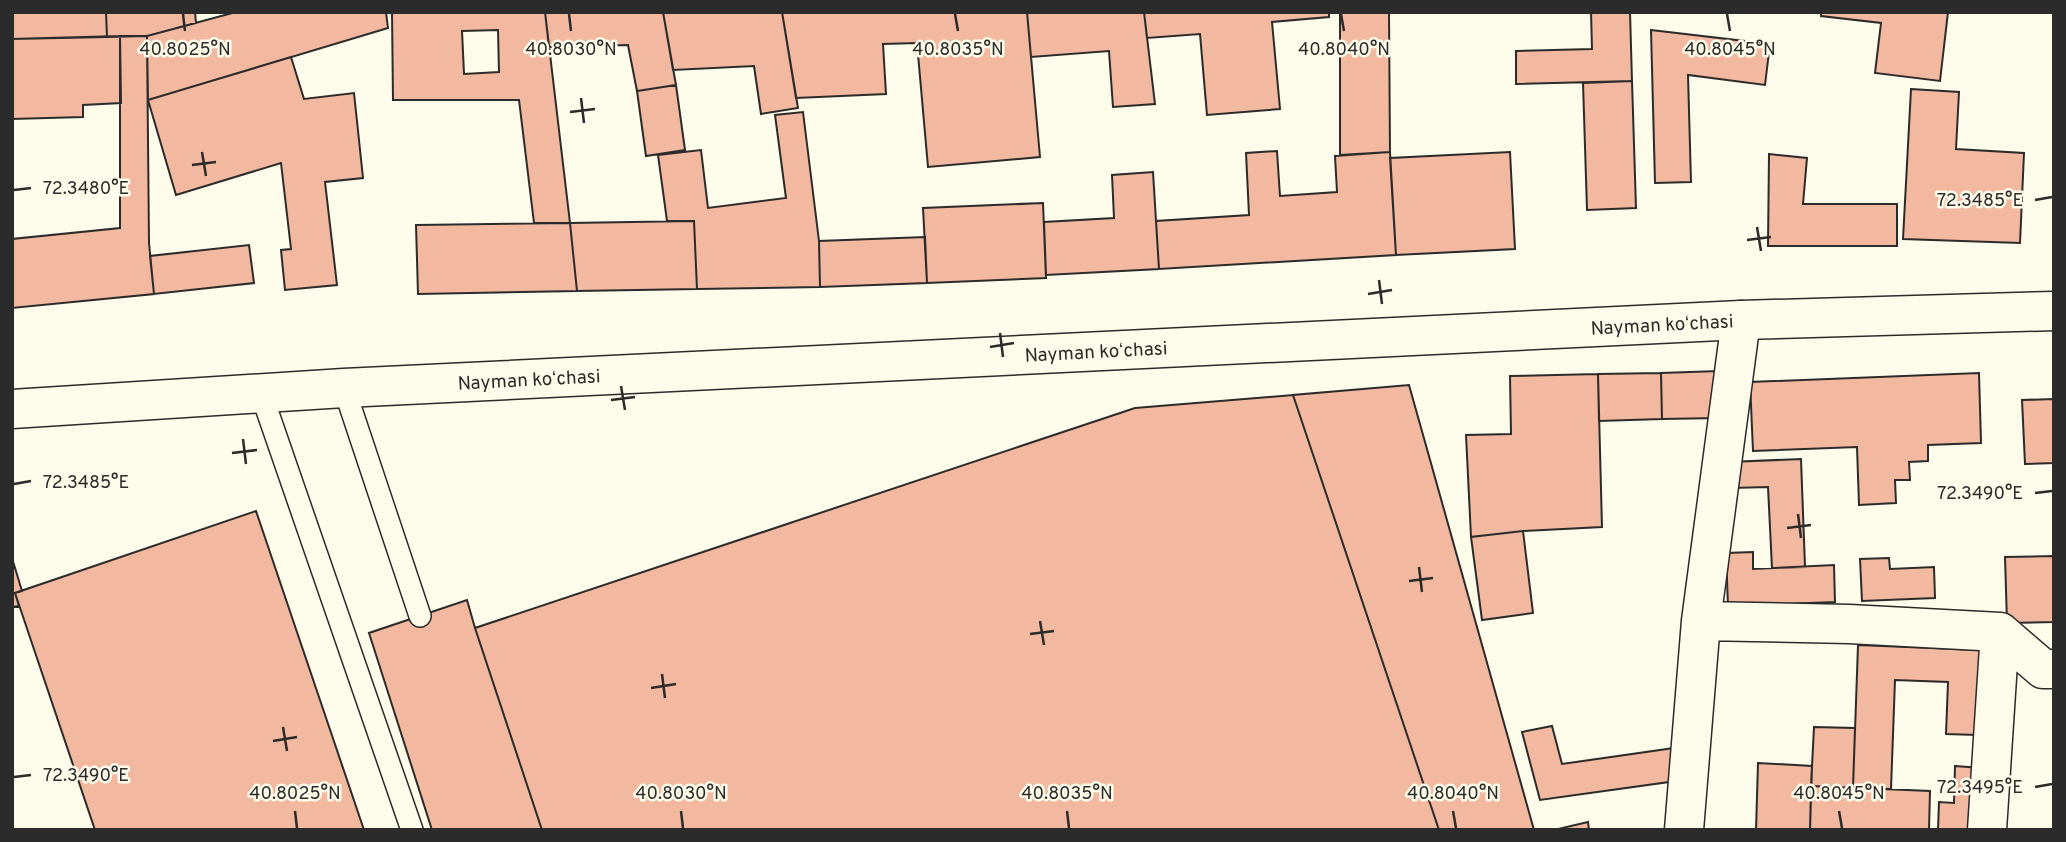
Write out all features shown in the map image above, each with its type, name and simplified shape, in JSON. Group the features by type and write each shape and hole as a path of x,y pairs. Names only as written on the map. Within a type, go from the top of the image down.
{"main road":[{"name":"Nayman koʻchasi","path":"12,409 344,388 1741,320 2054,311"},
{"path":"1684,830 1701,621 1741,320"},
{"path":"1701,621 1849,624 2000,632 2043,669 2054,669"},
{"path":"1987,830 2000,632"}],"lane":[{"path":"344,388 420,616"},
{"path":"261,393 412,830"}],"building":[{"path":"12,12 106,12 107,37 12,39"},
{"path":"106,12 195,12 196,23 147,36 107,37"},
{"path":"236,12 386,12 388,28 148,100 147,36"},
{"path":"392,12 545,12 570,223 534,223 519,100 393,100","holes":["498,30 499,72 464,74 462,31"]},
{"path":"545,12 663,12 676,85 637,91 628,45 549,47"},
{"path":"663,12 782,12 798,108 761,114 754,66 673,70"},
{"path":"782,12 1027,12 1040,157 928,167 917,43 883,44 886,94 796,98"},
{"path":"1027,12 1144,12 1155,104 1113,107 1109,51 1031,57"},
{"path":"1144,12 1329,12 1329,17 1272,22 1280,109 1207,115 1200,34 1147,38"},
{"path":"1340,12 1389,12 1390,152 1340,155"},
{"path":"1591,12 1630,12 1632,81 1516,84 1516,51 1592,49"},
{"path":"1821,12 1948,12 1940,81 1875,73 1881,23 1821,16"},
{"path":"1651,30 1770,44 1765,85 1688,75 1691,182 1655,183"},
{"path":"120,36 121,103 83,105 83,117 12,119 12,39"},
{"path":"120,36 147,36 149,243 154,294 12,308 12,239 120,228"},
{"path":"291,57 304,99 354,93 363,178 325,182 337,285 285,290 281,250 291,249 281,163 176,195 148,100"},
{"path":"1632,81 1636,208 1587,210 1583,83"},
{"path":"676,85 685,150 646,156 637,91"},
{"path":"1911,89 1959,92 1956,149 2024,153 2020,243 1903,239"},
{"path":"803,112 819,241 820,287 697,289 694,221 667,221 658,155 701,150 708,208 786,198 775,115"},
{"path":"1277,151 1280,196 1337,192 1335,156 1390,152 1396,255 1159,269 1156,221 1249,215 1246,153"},
{"path":"1510,152 1515,249 1396,255 1390,158"},
{"path":"1769,154 1807,158 1803,204 1897,204 1897,246 1768,246"},
{"path":"1153,172 1159,269 1046,275 1044,222 1114,218 1112,175"},
{"path":"1043,203 1046,278 927,283 923,208"},
{"path":"694,221 697,289 577,291 570,223"},
{"path":"570,223 577,291 418,294 416,225"},
{"path":"925,237 927,283 820,287 819,241"},
{"path":"249,245 254,283 154,294 150,256"},
{"path":"1719,371 1720,418 1662,419 1661,373"},
{"path":"1661,373 1662,419 1599,421 1598,374"},
{"path":"1979,373 1981,443 1928,445 1928,461 1909,462 1910,480 1895,480 1896,503 1859,505 1857,447 1753,451 1750,382"},
{"path":"1598,374 1602,527 1471,537 1466,435 1511,434 1510,376"},
{"path":"1409,385 1534,830 1439,830 1293,395"},
{"path":"1293,395 1439,830 542,830 475,628 1135,408"},
{"path":"2054,399 2054,463 2025,464 2022,400"},
{"path":"1801,459 1805,567 1772,568 1768,487 1731,488 1729,462"},
{"path":"256,511 364,830 95,830 15,593"},
{"path":"1523,531 1533,613 1482,620 1471,537"},
{"path":"1753,552 1753,569 1834,565 1835,602 1728,606 1726,553"},
{"path":"2054,556 2054,622 2007,623 2005,557"},
{"path":"12,558 22,591 15,593 19,606 12,607"},
{"path":"1889,558 1890,569 1934,567 1935,598 1862,601 1860,559"},
{"path":"467,600 542,830 432,830 369,633"},
{"path":"1858,645 1980,650 1977,735 1946,734 1948,682 1895,680 1891,789 1853,788"},
{"path":"1552,726 1562,764 1681,747 1676,781 1540,800 1522,732"},
{"path":"1814,727 1855,728 1853,788 1811,786"},
{"path":"1758,763 1812,766 1810,830 1756,830"},
{"path":"1955,766 1981,768 1979,830 1938,830 1939,802 1954,803"},
{"path":"1811,786 1930,791 1929,830 1810,830"},
{"path":"1588,822 1589,830 1558,830 1558,829"}]}
